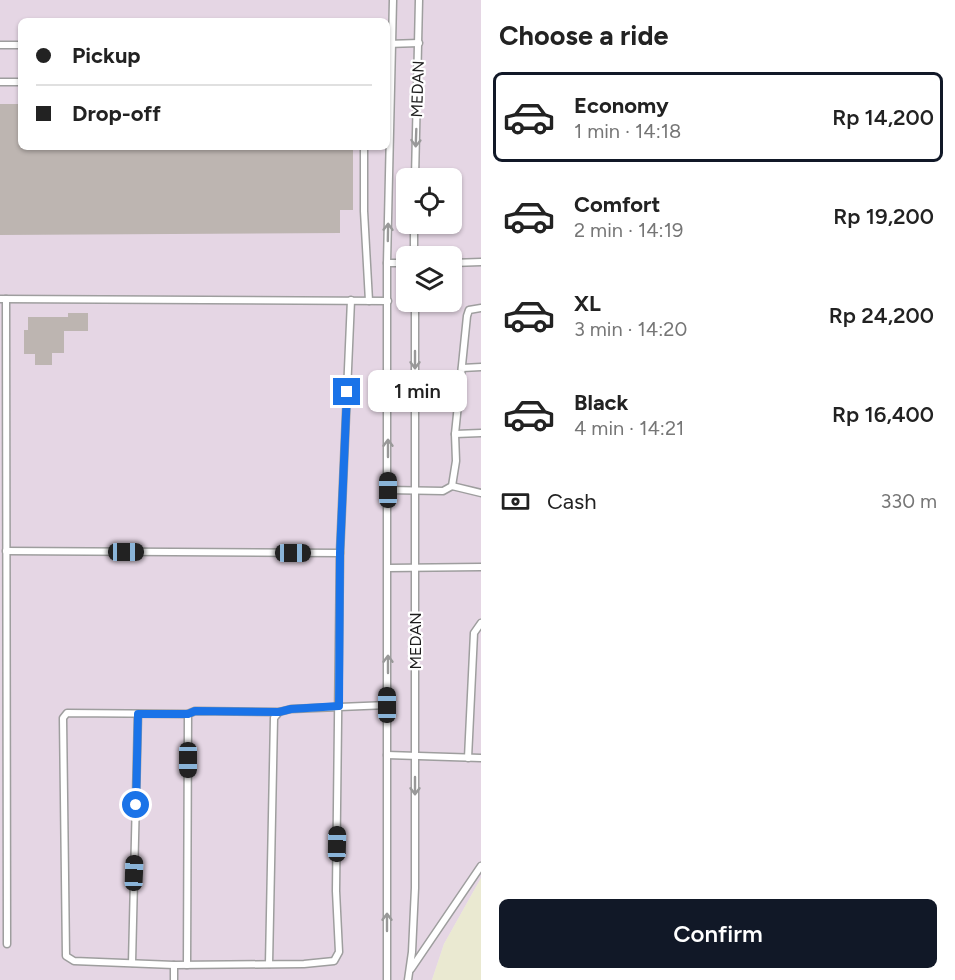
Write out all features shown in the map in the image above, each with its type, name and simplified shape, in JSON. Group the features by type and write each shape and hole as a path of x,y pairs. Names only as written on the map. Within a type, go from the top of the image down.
{"lane":[{"path":"393,0 390,44 419,44"},
{"name":"MEDAN","path":"415,168 419,0"},
{"path":"0,45 18,45"},
{"path":"0,82 18,82"},
{"path":"364,150 364,211 369,301"},
{"path":"387,980 389,150"},
{"path":"462,262 481,262"},
{"path":"387,263 396,263"},
{"path":"7,944 3,299 388,301"},
{"path":"351,300 340,553 339,706 336,891 339,952 334,961 304,964 174,965 74,961 66,956 63,718 67,713 279,712 291,709 339,706 387,705"},
{"path":"452,486 467,316 469,310 481,308"},
{"name":"MEDAN","path":"408,980 415,888 415,312"},
{"path":"462,368 481,368"},
{"path":"455,434 481,433"},
{"path":"388,490 443,491 452,486 481,493"},
{"path":"6,551 340,553"},
{"path":"388,568 481,567"},
{"path":"468,758 474,633 481,623"},
{"path":"471,685 481,685"},
{"path":"269,964 274,718 279,712"},
{"path":"132,963 138,714"},
{"path":"187,965 188,714"},
{"path":"387,755 481,758"},
{"path":"409,972 481,866"},
{"path":"174,965 174,980"}],"shaded area":[{"path":"0,0 481,0 481,878 444,944 432,980 0,980"}],"green space":[{"path":"481,878 481,980 432,980 444,944"}],"building":[{"path":"0,104 18,104 18,150 353,150 353,210 340,210 340,233 0,235"},
{"path":"68,313 88,313 88,331 64,331 64,353 52,353 52,365 35,365 35,354 24,354 24,330 28,330 28,317 68,317"}],"route":[{"path":"136,805 138,714 188,714 195,711 279,712 339,706 340,553 347,392"}]}
